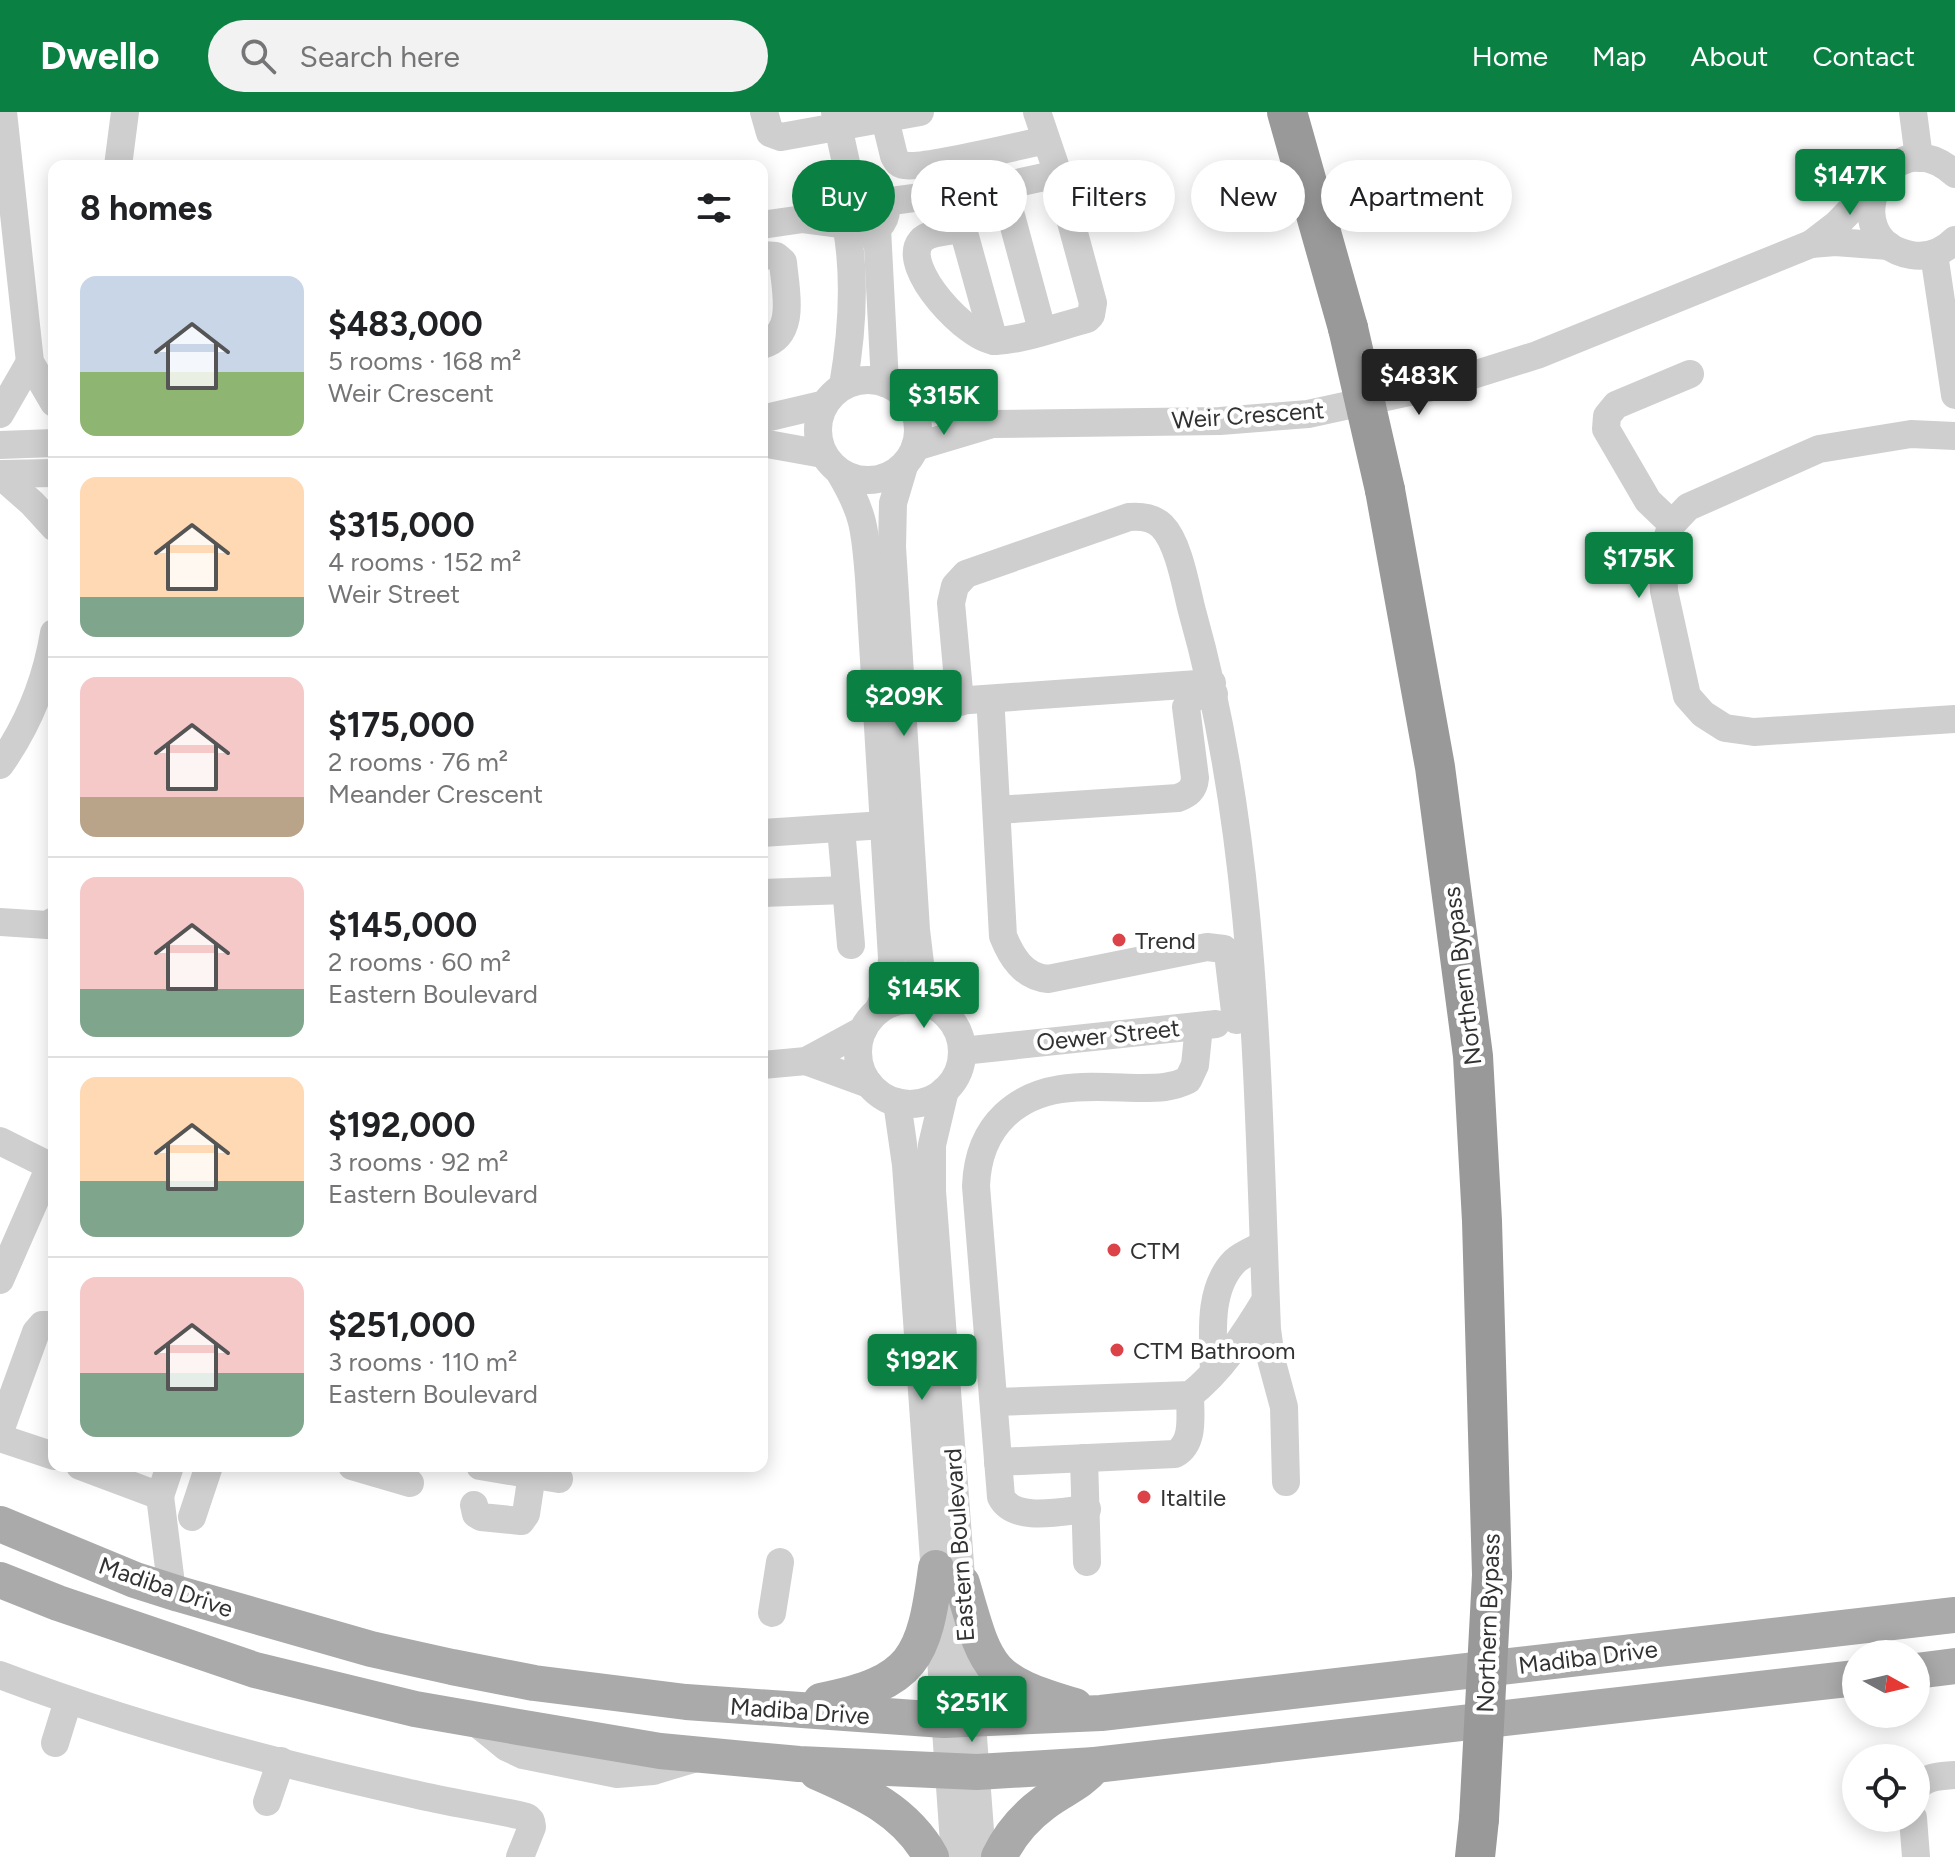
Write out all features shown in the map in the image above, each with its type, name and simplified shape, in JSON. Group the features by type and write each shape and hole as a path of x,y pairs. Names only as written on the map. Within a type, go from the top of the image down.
{"highway":[{"name":"Northern Bypass","path":"1287,112 1348,328 1385,490 1435,767 1473,1056 1484,1268 1492,1575 1477,1838"}],"main road":[{"name":"Madiba Drive","path":"0,1524 122,1574 252,1617 371,1649 493,1675 616,1694 772,1709 958,1720 1101,1713 1955,1615"},
{"path":"772,1709 873,1688 901,1671 917,1651 949,1576"},
{"path":"949,1576 984,1652 1001,1675 1032,1692 1101,1713"},
{"path":"0,1580 255,1670 415,1709 660,1751 799,1764 963,1772 1095,1765 1842,1680"},
{"path":"1930,1669 1955,1666"},
{"path":"799,1764 869,1795 891,1809 908,1824 931,1857"},
{"path":"999,1857 1015,1830 1032,1813 1086,1777 1095,1765"}],"street":[{"path":"3,112 4,155 30,362 48,393"},
{"path":"119,160 125,112"},
{"path":"764,112 768,128 774,135 798,123 885,119 920,112"},
{"path":"1037,112 1053,160"},
{"path":"1913,112 1919,158"},
{"path":"837,119 840,160"},
{"path":"885,119 894,156 906,165 1046,140"},
{"path":"1811,244 1837,224 1887,171 1902,161 1919,158 1934,160 1955,174"},
{"path":"1876,184 1871,201 1872,219 1878,234 1889,246 1903,254 1918,256 1945,247 1955,395"},
{"path":"768,224 792,221"},
{"path":"846,232 853,290 850,348 834,395 818,420 818,437 857,502 865,529 892,958 890,983 858,1054 861,1070 869,1084 897,1102 914,1104 931,1100 945,1090"},
{"path":"881,232 885,383"},
{"path":"947,232 921,240 917,249 919,266 931,289 946,307 972,330 994,341 1087,319 1093,311 1074,232"},
{"path":"963,232 994,341"},
{"path":"1015,232 1042,330"},
{"path":"1811,244 1835,242 1889,246"},
{"name":"Weir Crescent","path":"992,424 1220,421 1308,414 1441,385 1537,355 1811,244"},
{"path":"768,255 776,256 783,262 787,312 780,332 768,343"},
{"path":"0,414 30,362"},
{"path":"1672,524 1648,501 1606,429 1607,416 1616,405 1690,374"},
{"path":"768,417 834,395 856,381 871,380 897,389 909,401 916,415 918,431 893,503 891,521 916,930 922,980 931,1004"},
{"path":"909,401 992,424"},
{"path":"768,445 832,463 852,479 880,479 893,474 910,456 992,424"},
{"path":"1955,436 1911,434 1819,449 1688,507 1672,524 1663,561 1664,591 1687,696 1703,714 1725,728 1754,732 1955,719"},
{"path":"0,445 48,456"},
{"path":"0,475 48,459"},
{"path":"0,475 48,520"},
{"path":"960,702 951,603 955,586 966,574 993,562 1129,517 1155,520 1167,531 1174,545 1213,688 1246,899 1245,1020 1265,1301 1271,1359 1284,1407 1286,1482"},
{"path":"0,765 25,726 38,696 48,657"},
{"path":"900,678 921,696 941,702 1213,688"},
{"path":"997,810 1178,798 1187,794 1193,788 1195,778 1186,707 1193,697 1213,688"},
{"path":"991,713 1003,936 1020,966 1040,978 1048,979 1218,947 1228,953 1245,1020"},
{"path":"768,833 884,825"},
{"path":"841,828 851,945"},
{"path":"768,893 846,890"},
{"path":"0,922 48,924"},
{"path":"806,1061 904,1000 931,1004 944,1012 960,1036 962,1051"},
{"name":"Oewer Street","path":"962,1051 1245,1020"},
{"path":"1087,1509 1023,1513 1012,1509 1001,1497 976,1186 978,1163 990,1132 1008,1112 1039,1094 1067,1087 1177,1086 1188,1080 1198,1051 1199,1026"},
{"name":"Eastern Boulevard","path":"962,1051 955,1079 945,1090 932,1145 932,1191 958,1720 963,1772 982,1857"},
{"path":"768,1064 806,1061 869,1084"},
{"name":"Eastern Boulevard","path":"897,1102 949,1576"},
{"path":"0,1141 48,1165"},
{"path":"0,1280 48,1176"},
{"path":"1214,1372 1213,1326 1219,1290 1235,1262 1263,1245"},
{"path":"994,1402 1190,1395 1214,1372 1265,1301"},
{"path":"0,1431 36,1332 42,1325 48,1325"},
{"path":"998,1462 1181,1452 1189,1435 1190,1395"},
{"path":"0,1438 48,1454"},
{"path":"1084,1458 1087,1562"},
{"path":"96,1472 160,1496"},
{"path":"168,1472 160,1496 172,1592"},
{"path":"192,1517 207,1472"},
{"path":"372,1472 410,1483"},
{"path":"474,1505 476,1514 481,1517 521,1521 545,1476 519,1472"},
{"path":"772,1613 780,1562"},
{"path":"0,1599 58,1603"},
{"path":"0,1675 68,1701 281,1761 416,1795 527,1817 532,1827 520,1857"},
{"path":"55,1743 68,1701"},
{"path":"267,1802 281,1761"},
{"name":"Eastern Boulevard","path":"955,1857 963,1772"},
{"path":"1930,1779 1955,1775"},
{"path":"1914,1832 1916,1857"}],"place":[{"name":"Trend","path":"1119,940"},
{"name":"CTM","path":"1114,1250"},
{"name":"CTM Bathroom","path":"1117,1350"},
{"name":"Italtile","path":"1144,1497"}]}
